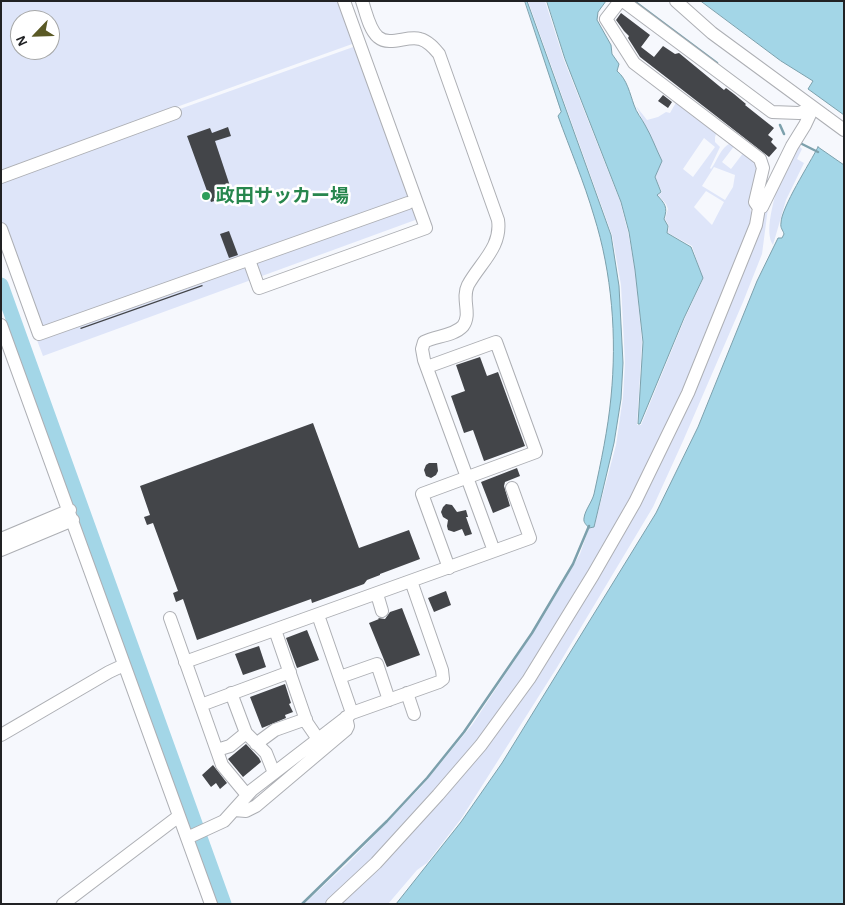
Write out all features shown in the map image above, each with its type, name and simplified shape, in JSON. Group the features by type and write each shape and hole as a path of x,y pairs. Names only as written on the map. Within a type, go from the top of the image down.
{"street":[{"path":"249,260 259,288 426,228 344,1"},
{"path":"362,1 372,28 379,38 388,41 412,38 421,39 432,46 439,54 498,220 500,229 495,246 469,284 466,292 464,299 467,313 466,320 456,330 424,342 422,349 494,551"},
{"path":"759,208 755,202 763,168 760,159 634,63 606,19 622,1 772,112 799,113 812,108"},
{"path":"676,1 712,33 844,130"},
{"path":"332,904 376,863 481,745 529,679 593,575 636,502 688,393 756,225 759,208 762,207 812,108"},
{"path":"1,177 175,113"},
{"path":"1,229 40,334 408,203"},
{"path":"1,325 179,816 195,835 211,904"},
{"path":"427,367 496,342 536,452 422,494 449,568"},
{"path":"185,662 530,538 512,488"},
{"path":"1,539 71,515"},
{"path":"1,550 71,515"},
{"path":"195,835 224,821 247,795 350,715 443,679 443,674 411,582"},
{"path":"377,594 382,611"},
{"path":"234,810 246,811 256,806 346,730 348,726 350,715 340,677 318,615"},
{"path":"170,618 222,765 247,795"},
{"path":"275,630 306,719 318,739"},
{"path":"340,677 377,664 389,700"},
{"path":"1,735 124,665"},
{"path":"201,704 290,672"},
{"path":"231,693 246,733 266,753 274,773"},
{"path":"407,694 414,714"},
{"path":"256,744 275,730 306,719"},
{"path":"217,750 230,746 246,733"},
{"path":"63,904 179,816"}],"shaded area":[{"path":"1,1 340,1 355,43 1,170"},
{"path":"528,1 545,1 564,60 620,201 628,232 635,270 642,342 637,425 641,425 703,279 692,246 668,233 669,226 665,219 668,209 658,195 662,192 655,177 662,161 636,106 647,120 658,117 666,112 670,113 678,99 689,107 692,116 710,123 718,129 715,142 720,147 711,169 723,149 734,142 759,161 761,167 750,207 751,212 755,216 665,436 612,539 544,649 482,741 416,816 328,904 304,904 347,864 421,787 472,725 542,619 580,554 589,528 594,527 616,445 623,397 625,363 621,285 612,235","holes":["704,138 715,147 693,177 683,169","735,145 744,152 731,169 722,162","714,167 735,175 733,187 725,200 702,186","706,191 724,202 712,225 694,207"]},
{"name":"政田サッカー場","path":"356,46 418,219 43,356 1,245 1,173"},
{"path":"801,140 803,142 800,147 802,149 797,159 804,163 786,200 773,245 769,233 777,187"},
{"path":"766,205 768,208 762,254 683,441 653,507 556,669 461,819 427,863 417,870 388,904 336,904 457,779 638,506"}],"water":[{"path":"525,1 527,1 611,235 619,286 623,363 621,399 614,443 594,527 589,528 584,518 594,494 602,458 611,397 613,374 612,305 605,260 594,216 558,116 561,112"},
{"path":"547,1 606,1 598,12 597,20 611,45 612,54 619,64 617,71 626,82 635,108 662,161 655,177 661,192 657,195 664,203 666,209 664,219 668,226 667,233 691,247 703,278 684,318 640,424 638,424 643,342 629,232 621,202 565,59"},
{"path":"701,1 844,1 844,115 808,89 813,81 781,61"},
{"path":"818,147 844,165 844,904 396,904 461,822 502,763 656,513 698,427 757,281 778,238 782,238 784,234 781,228 782,216 796,185"}],"building":[{"path":"621,13 650,35 641,47 654,57 663,46 675,54 679,53 724,90 726,88 734,94 774,128 768,135 773,139 771,142 777,148 769,157 640,57 628,38 629,36 616,20"},
{"path":"663,95 672,102 668,108 658,101"},
{"path":"228,127 231,136 215,141 234,198 219,203 218,200 211,202 187,136 210,128 212,133"},
{"path":"229,231 238,255 229,258 220,234"},
{"path":"202,285 203,286 80,328"},
{"path":"480,357 487,376 498,372 525,446 484,461 473,430 464,433 451,396 465,391 456,365"},
{"path":"313,423 359,548 409,530 420,559 380,574 367,580 364,584 312,603 311,599 197,640 183,599 176,602 173,593 178,591 153,523 147,525 144,517 150,515 140,486"},
{"path":"437,463 438,471 436,475 431,478 426,476 424,470 426,465"},
{"path":"517,468 520,476 505,482 504,486 510,506 493,513 481,482"},
{"path":"446,504 452,505 457,512 466,510 468,517 466,517 472,534 465,536 462,529 454,532 448,530 448,520 443,517 441,512"},
{"path":"446,591 451,605 434,612 428,598"},
{"path":"402,608 420,655 387,667 369,623 378,618 385,619 390,612"},
{"path":"307,630 319,660 297,668 286,638"},
{"path":"259,646 266,667 243,675 235,654"},
{"path":"285,684 291,703 289,704 293,712 285,715 286,718 262,728 250,697"},
{"path":"246,744 261,762 243,777 228,759"},
{"path":"213,765 227,783 220,789 216,783 211,787 202,775"}],"waterway":[{"path":"634,1 717,63"},
{"path":"780,125 784,134"},
{"path":"802,144 818,152"},
{"path":"1,285 224,904"},
{"path":"78,512 82,511"},
{"path":"302,904 387,821 427,778 464,732 532,633 573,564 589,526"}],"place":[{"name":"政田サッカー場","path":"206,196"}]}
